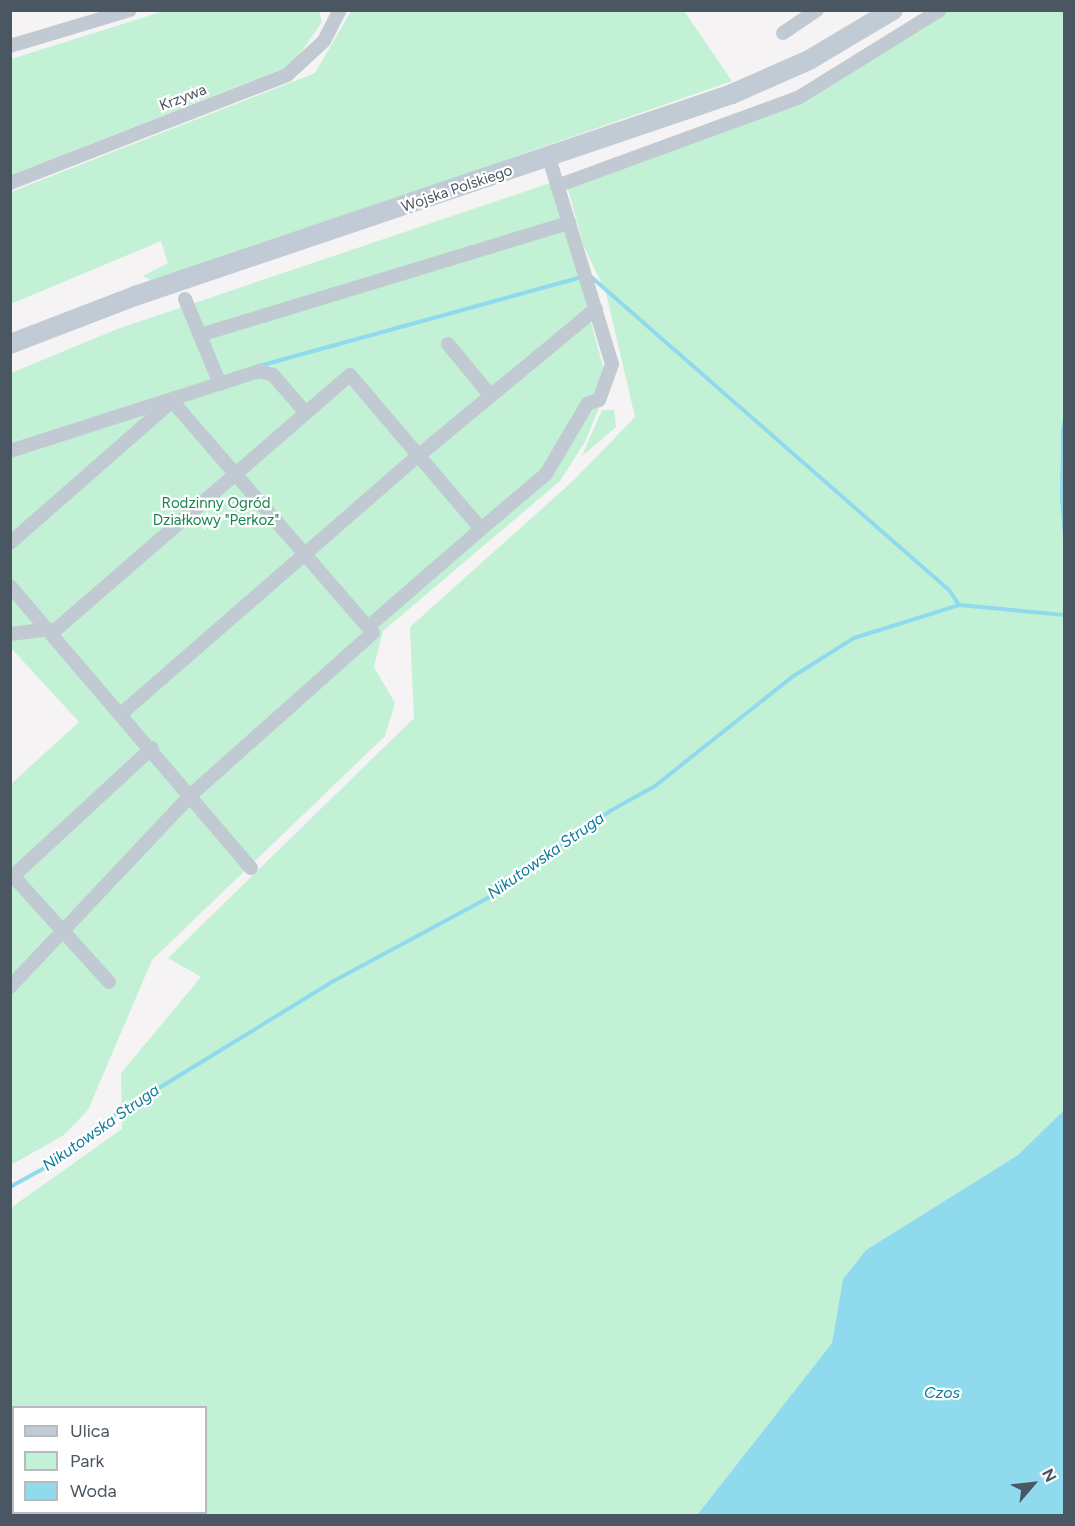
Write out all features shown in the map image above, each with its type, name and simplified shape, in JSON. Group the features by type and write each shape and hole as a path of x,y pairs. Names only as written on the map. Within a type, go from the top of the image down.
{"street":[{"path":"10,46 86,17 130,10"},
{"name":"Krzywa","path":"10,183 287,75 324,41 340,10"},
{"path":"783,33 817,10"},
{"name":"Wojska Polskiego","path":"10,344 135,296 549,158 776,76 893,10"},
{"path":"557,186 798,98 940,10"},
{"path":"368,627 546,474 588,403 599,400 612,364 549,158"},
{"path":"200,335 568,223"},
{"path":"185,299 220,384"},
{"path":"122,713 490,394 596,309"},
{"path":"448,344 490,394"},
{"path":"10,451 266,371 305,412"},
{"path":"10,634 50,631 350,375 481,529"},
{"path":"10,987 192,794 373,633 172,401"},
{"path":"10,543 172,401"},
{"path":"10,586 192,794 251,868"},
{"path":"110,982 12,877 152,748"}],"green space":[{"path":"164,11 319,11 322,22 292,65 11,175 11,59"},
{"path":"351,11 684,11 732,81 170,277 153,281 143,276 168,263 161,241 11,304 11,192 315,73"},
{"path":"949,11 1064,11 1064,415 1061,428 1060,499 1064,554 1064,1110 1018,1155 866,1250 843,1279 832,1343 697,1515 11,1516 12,1207 122,1129 121,1073 201,977 168,958 414,718 410,627 574,480 635,417 606,293 583,244 568,189 803,100"},
{"name":"Rodzinny Ogród Działkowy \"Perkoz\"","path":"553,182 608,385 585,442 560,481 383,631 374,667 395,703 385,736 152,960 88,1110 64,1135 11,1165 11,784 79,722 11,648 11,373 120,328"},
{"path":"602,410 614,410 616,427 582,456"}],"water":[{"path":"1064,415 1064,554 1060,499 1061,428"},
{"name":"Czos","path":"1064,1110 1064,1515 697,1515 832,1343 843,1279 866,1250 1018,1155"}],"waterway":[{"path":"589,275 949,590 959,605"},
{"path":"259,366 582,277"},
{"name":"Nikutowska Struga","path":"10,1187 48,1166 110,1118 330,983 501,891 610,811 655,786 792,677 854,638 959,605 1064,615"}]}
